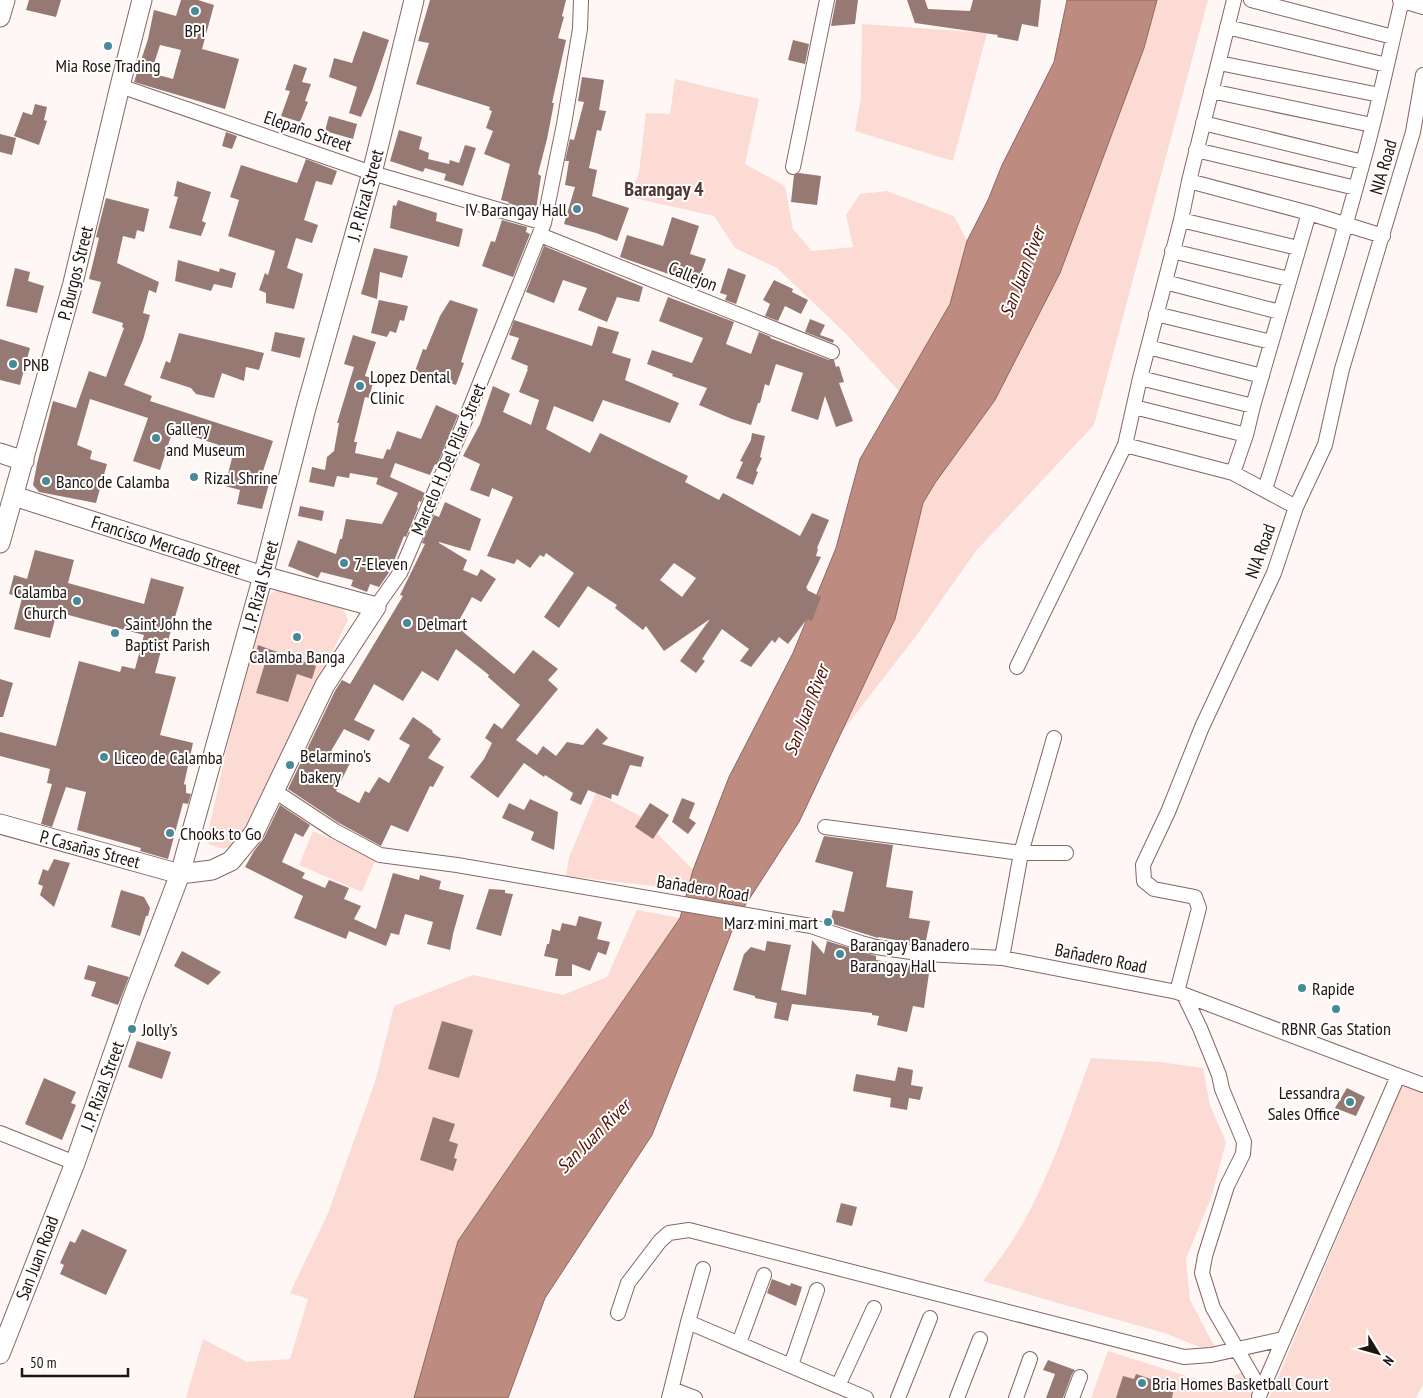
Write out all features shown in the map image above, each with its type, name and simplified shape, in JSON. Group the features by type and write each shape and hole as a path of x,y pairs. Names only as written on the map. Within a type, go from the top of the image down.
{"main road":[{"path":"0,17 5,0"},
{"name":"P. Burgos Street","path":"0,543 73,283 142,0"},
{"name":"J. P. Rizal Street","path":"75,1162 132,1000 180,874 263,576 306,408 372,173 414,0"},
{"path":"0,453 24,461"},
{"name":"Francisco Mercado Street","path":"14,496 263,576 376,608"},
{"name":"Marcelo H. Del Pilar Street","path":"180,874 212,870 231,861 254,833 325,685 376,608"},
{"name":"P. Casañas Street","path":"0,824 180,874"},
{"name":"San Juan Road","path":"0,1354 75,1162"}],"street":[{"name":"Marcelo H. Del Pilar Street","path":"376,608 400,573 462,428 542,229 564,124 580,29 581,0"},
{"path":"793,167 827,0"},
{"path":"1017,667 1125,445 1234,0"},
{"path":"1251,0 1393,37"},
{"path":"1265,489 1309,352 1346,224 1380,95 1401,0 1423,7"},
{"path":"1227,28 1387,65"},
{"path":"1219,63 1380,95"},
{"name":"NIA Road","path":"1180,994 1199,908 1194,897 1154,889 1144,881 1143,865 1168,812 1202,727 1274,573 1296,508 1324,445 1342,369 1413,132 1423,75"},
{"name":"Elepaño Street","path":"120,86 372,173 542,229"},
{"path":"1211,91 1372,125"},
{"path":"1203,123 1363,162"},
{"path":"1196,150 1356,188"},
{"path":"1189,181 1309,212 1383,236"},
{"path":"1233,473 1246,435 1252,406 1309,212"},
{"path":"1181,220 1298,248"},
{"name":"Callejon","path":"542,229 832,352"},
{"path":"1172,251 1289,279"},
{"path":"1165,282 1280,312"},
{"path":"1156,314 1271,342"},
{"path":"1148,347 1262,376"},
{"path":"1140,378 1252,406"},
{"path":"1134,407 1246,435"},
{"path":"1125,445 1233,473 1265,489 1296,508"},
{"path":"1002,958 1021,853 1054,738"},
{"name":"Bañadero Road","path":"273,790 335,830 380,855 457,865 790,922 811,926 861,943 889,949 925,954 1002,958 1180,994 1423,1084"},
{"path":"825,827 1021,853 1066,853"},
{"path":"1180,994 1200,1028 1244,1142 1244,1154 1227,1186 1205,1256 1202,1273 1212,1308 1237,1349 1259,1395"},
{"path":"1259,1395 1398,1076"},
{"path":"0,1133 75,1162"},
{"path":"618,1313 628,1283 660,1241 669,1233 689,1230 1184,1357 1211,1355 1284,1339"},
{"path":"694,1398 670,1393 703,1269"},
{"path":"739,1343 764,1275"},
{"path":"791,1365 817,1290"},
{"path":"838,1386 874,1308"},
{"path":"898,1398 930,1318"},
{"path":"688,1322 866,1398"},
{"path":"957,1398 980,1339"},
{"path":"1016,1398 1030,1359"},
{"path":"1072,1398 1080,1377"}],"shaded area":[{"path":"1157,0 1208,0 1094,425 976,551 916,636 841,733 895,619 923,503 935,483 1144,48"},
{"path":"862,24 987,33 953,161 855,131 861,97"},
{"path":"675,79 759,99 745,164 785,186 793,229 812,251 853,247 846,215 860,194 887,191 954,216 967,241 950,304 899,391 845,333 777,268 735,248 714,216 630,197 639,172 646,113 670,114"},
{"path":"276,590 343,609 348,620 244,829 232,844 228,847 219,848 206,842 233,721 268,597"},
{"path":"596,793 640,816 693,870 688,890 566,876 569,857"},
{"path":"313,831 376,858 362,892 299,865"},
{"path":"637,910 680,918 458,1241 414,1398 186,1398 203,1339 247,1362 290,1359 308,1299 290,1293 328,1213 375,1082 394,1006 473,975 563,995 607,977"},
{"path":"1091,1058 1159,1062 1203,1068 1210,1105 1226,1142 1212,1195 1186,1259 1190,1300 1219,1355 1165,1333 983,1281 1015,1236 1040,1190 1056,1153"},
{"path":"1405,1079 1423,1086 1423,1384 1416,1398 1269,1398"},
{"path":"1108,1351 1212,1384 1243,1372 1252,1395 1250,1398 1091,1398"}],"water":[{"name":"San Juan River","path":"1067,0 1157,0 1144,48 1060,273 995,400 935,483 923,503 895,619 799,822 737,918 652,1135 545,1298 508,1398 414,1398 458,1241 680,918 693,870 729,777 793,653 836,548 860,459 950,304 967,241 988,200 1002,165 1054,62"}],"building":[{"path":"29,0 61,0 56,17 26,10"},
{"path":"181,0 198,0 214,5 202,49 239,59 225,109 134,82 148,39 154,10 176,16","holes":["160,45 181,50 173,79 151,73"]},
{"path":"430,0 566,0 562,16 564,17 558,38 566,40 552,103 554,103 547,139 538,174 541,176 536,210 534,209 533,211 501,200 510,164 484,154 493,131 486,128 492,111 489,110 490,107 416,84 429,43 418,41"},
{"path":"836,0 858,0 855,24 831,26"},
{"path":"907,0 925,0 928,9 970,11 973,0 1041,0 1038,27 1022,24 1018,41 997,37 998,35 915,23"},
{"path":"363,31 389,40 361,117 349,113 357,87 329,77 334,58 352,63"},
{"path":"793,40 809,44 805,64 788,60"},
{"path":"294,64 307,68 302,82 311,84 305,101 308,102 300,122 281,116 290,91 285,90"},
{"path":"582,77 604,80 599,110 606,111 601,131 597,130 589,168 597,170 592,196 629,208 617,241 564,224 575,187 565,185 569,161 565,161 570,139 574,140 584,102 578,101"},
{"path":"35,104 47,107 44,120 47,121 39,145 14,136 23,112 32,115"},
{"path":"329,116 357,124 353,139 325,131"},
{"path":"399,130 422,137 419,149 429,153 428,159 449,164 450,160 459,163 465,145 476,148 463,186 444,180 446,174 425,168 423,172 390,161"},
{"path":"226,132 237,136 232,149 222,146"},
{"path":"0,134 16,138 12,155 0,152"},
{"path":"306,159 337,171 332,185 316,181 304,220 318,225 312,243 296,238 287,268 303,274 294,309 266,303 266,293 259,290 265,273 268,275 275,251 228,236 239,200 230,197 241,165 297,183"},
{"path":"799,173 821,176 817,205 791,202 794,175"},
{"path":"177,181 211,192 202,221 206,223 201,236 169,228 178,197 174,196"},
{"path":"106,198 149,209 144,232 137,230 135,239 123,236 117,263 159,282 156,293 149,290 143,313 150,315 143,340 124,385 152,396 150,401 273,441 262,474 271,477 262,509 237,504 240,490 225,486 234,450 173,430 160,470 133,461 148,418 90,399 77,445 92,451 90,459 107,464 96,503 39,492 33,485 53,401 76,408 89,371 106,377 124,328 122,327 123,323 92,313 101,282 89,279 99,238 96,237"},
{"path":"398,200 437,213 436,221 463,229 459,247 390,228 393,205 396,206"},
{"path":"672,217 699,226 690,254 706,259 697,284 620,257 627,235 663,246"},
{"path":"502,220 527,227 526,232 530,234 513,277 482,266 491,241 495,242"},
{"path":"544,246 643,287 639,302 617,297 607,322 578,310 587,288 563,280 554,303 526,292"},
{"path":"374,248 408,256 402,278 380,272 377,299 361,294"},
{"path":"178,260 219,272 220,268 236,273 232,288 214,284 211,291 175,281"},
{"path":"15,268 30,272 28,281 44,286 37,313 6,306"},
{"path":"728,268 746,275 736,304 725,300 727,295 720,293"},
{"path":"774,280 793,289 792,292 808,300 801,314 785,306 778,321 765,316 770,304 763,300"},
{"path":"668,297 734,322 726,344 751,354 759,332 770,338 829,360 834,360 836,367 839,366 844,382 839,383 853,421 836,427 825,396 818,420 791,411 803,373 776,364 769,386 765,384 751,425 699,405 707,388 672,376 673,374 647,364 652,350 692,363 703,338 659,321"},
{"path":"379,300 408,306 404,321 400,320 396,333 390,331 387,337 371,333"},
{"path":"450,300 478,309 461,362 464,363 456,385 415,371 423,349 426,350 440,316"},
{"path":"810,319 825,325 820,335 834,340 833,343 805,332"},
{"path":"514,320 592,346 598,326 619,332 612,353 631,359 625,380 679,403 670,423 603,400 593,422 554,406 546,429 590,453 600,433 688,476 685,482 719,500 723,493 800,536 812,513 829,520 817,548 816,556 821,557 806,588 821,597 812,621 807,619 788,644 779,637 775,643 772,640 751,667 740,661 749,649 722,629 702,659 705,661 696,673 680,661 710,619 664,651 646,626 643,630 615,608 617,605 588,586 559,628 544,617 574,573 546,553 544,557 540,555 530,568 517,559 514,564 487,556 513,497 492,488 489,497 470,490 480,464 463,456 480,424 493,386 510,394 503,412 531,425 539,400 519,392 528,366 511,359 519,338 509,335","holes":["674,563 696,578 682,597 660,580"]},
{"path":"275,332 305,338 300,358 271,351"},
{"path":"179,333 264,353 259,370 246,367 244,381 222,373 214,398 196,394 191,388 160,378 166,361 170,363"},
{"path":"353,335 376,342 365,376 374,379 369,398 365,397 354,442 357,442 355,453 383,459 387,449 390,450 397,431 421,439 436,405 458,415 437,465 435,464 430,475 395,463 390,477 425,493 421,502 419,501 406,537 404,536 390,571 379,587 370,584 367,592 351,586 353,580 321,572 318,578 288,566 298,540 336,554 340,539 342,539 346,519 382,524 398,493 376,484 378,478 350,473 349,478 337,476 334,487 309,482 312,467 325,470 327,457 334,451 339,423 337,423 354,367 344,364"},
{"name":"PNB","path":"0,339 30,348 20,385 0,380"},
{"path":"752,433 765,436 760,457 762,458 756,471 758,472 753,485 736,478 743,462 740,461 751,440"},
{"path":"445,502 481,519 470,551 439,543 467,560 463,570 477,576 481,569 496,579 481,602 472,597 456,626 514,674 533,650 558,669 548,680 558,689 516,740 537,755 543,746 556,756 567,742 583,745 597,728 608,738 602,744 644,757 641,767 630,765 618,796 612,794 611,799 588,790 581,805 570,800 573,793 524,763 498,798 470,777 484,759 492,743 485,738 494,723 502,729 520,705 488,677 489,675 456,649 438,681 422,671 403,701 374,684 354,720 375,730 369,741 344,729 331,751 351,761 336,791 359,803 365,791 369,793 379,777 389,783 410,745 399,739 413,717 441,739 428,758 444,767 433,787 430,786 408,832 391,825 381,846 339,823 288,789 335,691 342,680 350,684 403,596 400,595 425,544 422,543 434,515 439,517"},
{"path":"300,506 324,511 322,521 298,516"},
{"path":"35,550 74,560 68,583 144,604 151,578 184,587 167,644 163,643 155,673 176,677 160,735 193,743 184,784 186,785 186,793 191,794 188,804 183,803 168,859 140,851 141,848 77,830 86,792 66,787 52,827 41,824 52,784 47,783 50,769 0,756 0,732 56,746 79,661 120,672 122,666 135,669 144,635 57,612 50,638 14,629 22,598 9,594 14,575 27,579"},
{"path":"258,645 316,666 312,679 297,674 288,702 256,693 265,663 254,659"},
{"path":"0,679 13,683 3,717 0,717"},
{"path":"682,798 695,803 689,818 696,823 688,834 672,822"},
{"path":"530,799 558,812 554,850 531,840 534,832 502,818 509,803 524,810"},
{"path":"650,803 669,815 653,839 635,827"},
{"path":"280,805 310,825 303,837 295,833 282,862 305,873 302,878 325,888 329,880 349,888 344,899 361,906 354,919 376,929 393,873 419,880 420,875 441,881 439,889 464,895 450,950 427,944 433,922 405,914 399,935 391,933 386,946 349,931 346,939 294,918 303,896 245,867 264,838"},
{"path":"824,836 893,845 886,887 913,891 909,918 930,921 925,945 878,938 830,923 833,910 844,912 853,872 815,862"},
{"path":"54,859 70,863 54,907 40,895 43,886 38,884 43,869 48,871"},
{"path":"489,889 505,890 505,893 513,894 501,936 476,929"},
{"path":"121,890 144,897 150,908 140,936 111,927"},
{"path":"579,916 602,922 597,939 610,942 606,955 598,952 590,971 572,964 572,976 555,976 558,959 544,956 552,929 560,931 562,923 576,926"},
{"path":"812,940 824,954 827,941 876,956 876,960 930,966 924,1008 913,1006 907,1032 877,1025 879,1016 872,1015 872,1013 792,1004 788,1021 774,1018 777,1003 733,990 744,954 751,947 765,951 767,941 791,945 781,990 806,995"},
{"path":"182,951 221,972 208,985 174,966"},
{"path":"88,965 129,977 118,1005 91,996 96,982 84,979"},
{"path":"442,1021 473,1030 459,1078 428,1069"},
{"path":"137,1041 171,1052 162,1079 128,1067"},
{"path":"898,1067 913,1070 911,1085 923,1087 920,1100 909,1098 907,1110 890,1107 891,1098 853,1091 856,1074 895,1081"},
{"path":"44,1078 76,1092 71,1103 76,1105 62,1140 25,1124"},
{"name":"Lessandra Sales Office","path":"1347,1088 1365,1097 1356,1116 1335,1108"},
{"path":"433,1117 455,1124 449,1141 458,1144 454,1158 457,1159 453,1171 420,1160"},
{"path":"841,1203 857,1207 852,1226 836,1222"},
{"path":"82,1229 127,1250 106,1295 60,1274 64,1265 60,1263 70,1241 75,1243"},
{"path":"772,1279 790,1286 791,1283 802,1287 796,1306 767,1293"},
{"path":"1048,1360 1075,1370 1063,1398 1046,1398 1055,1374 1043,1370"},
{"name":"Bria Homes Basketball Court","path":"1136,1374 1174,1387 1172,1398 1116,1398 1123,1376 1134,1379"}],"place":[{"name":"BPI","path":"195,11"},
{"name":"Mia Rose Trading","path":"108,46"},
{"name":"IV Barangay Hall","path":"577,209"},
{"name":"PNB","path":"13,364"},
{"name":"Lopez Dental Clinic","path":"360,386"},
{"name":"Gallery and Museum","path":"156,438"},
{"name":"Rizal Shrine","path":"194,477"},
{"name":"Banco de Calamba","path":"46,481"},
{"name":"7-Eleven","path":"344,563"},
{"name":"Calamba Church","path":"77,601"},
{"name":"Delmart","path":"407,623"},
{"name":"Saint John the Baptist Parish","path":"115,633"},
{"name":"Calamba Banga","path":"297,637"},
{"name":"Liceo de Calamba","path":"104,757"},
{"name":"Belarmino's bakery","path":"290,765"},
{"name":"Chooks to Go","path":"170,833"},
{"name":"Marz mini mart","path":"828,922"},
{"name":"Barangay Banadero Barangay Hall","path":"840,954"},
{"name":"Rapide","path":"1302,988"},
{"name":"RBNR Gas Station","path":"1336,1009"},
{"name":"Jolly's","path":"132,1029"},
{"name":"Lessandra Sales Office","path":"1350,1102"},
{"name":"Bria Homes Basketball Court","path":"1142,1383"}],"district":[{"name":"Barangay 4","path":"664,189"}]}
